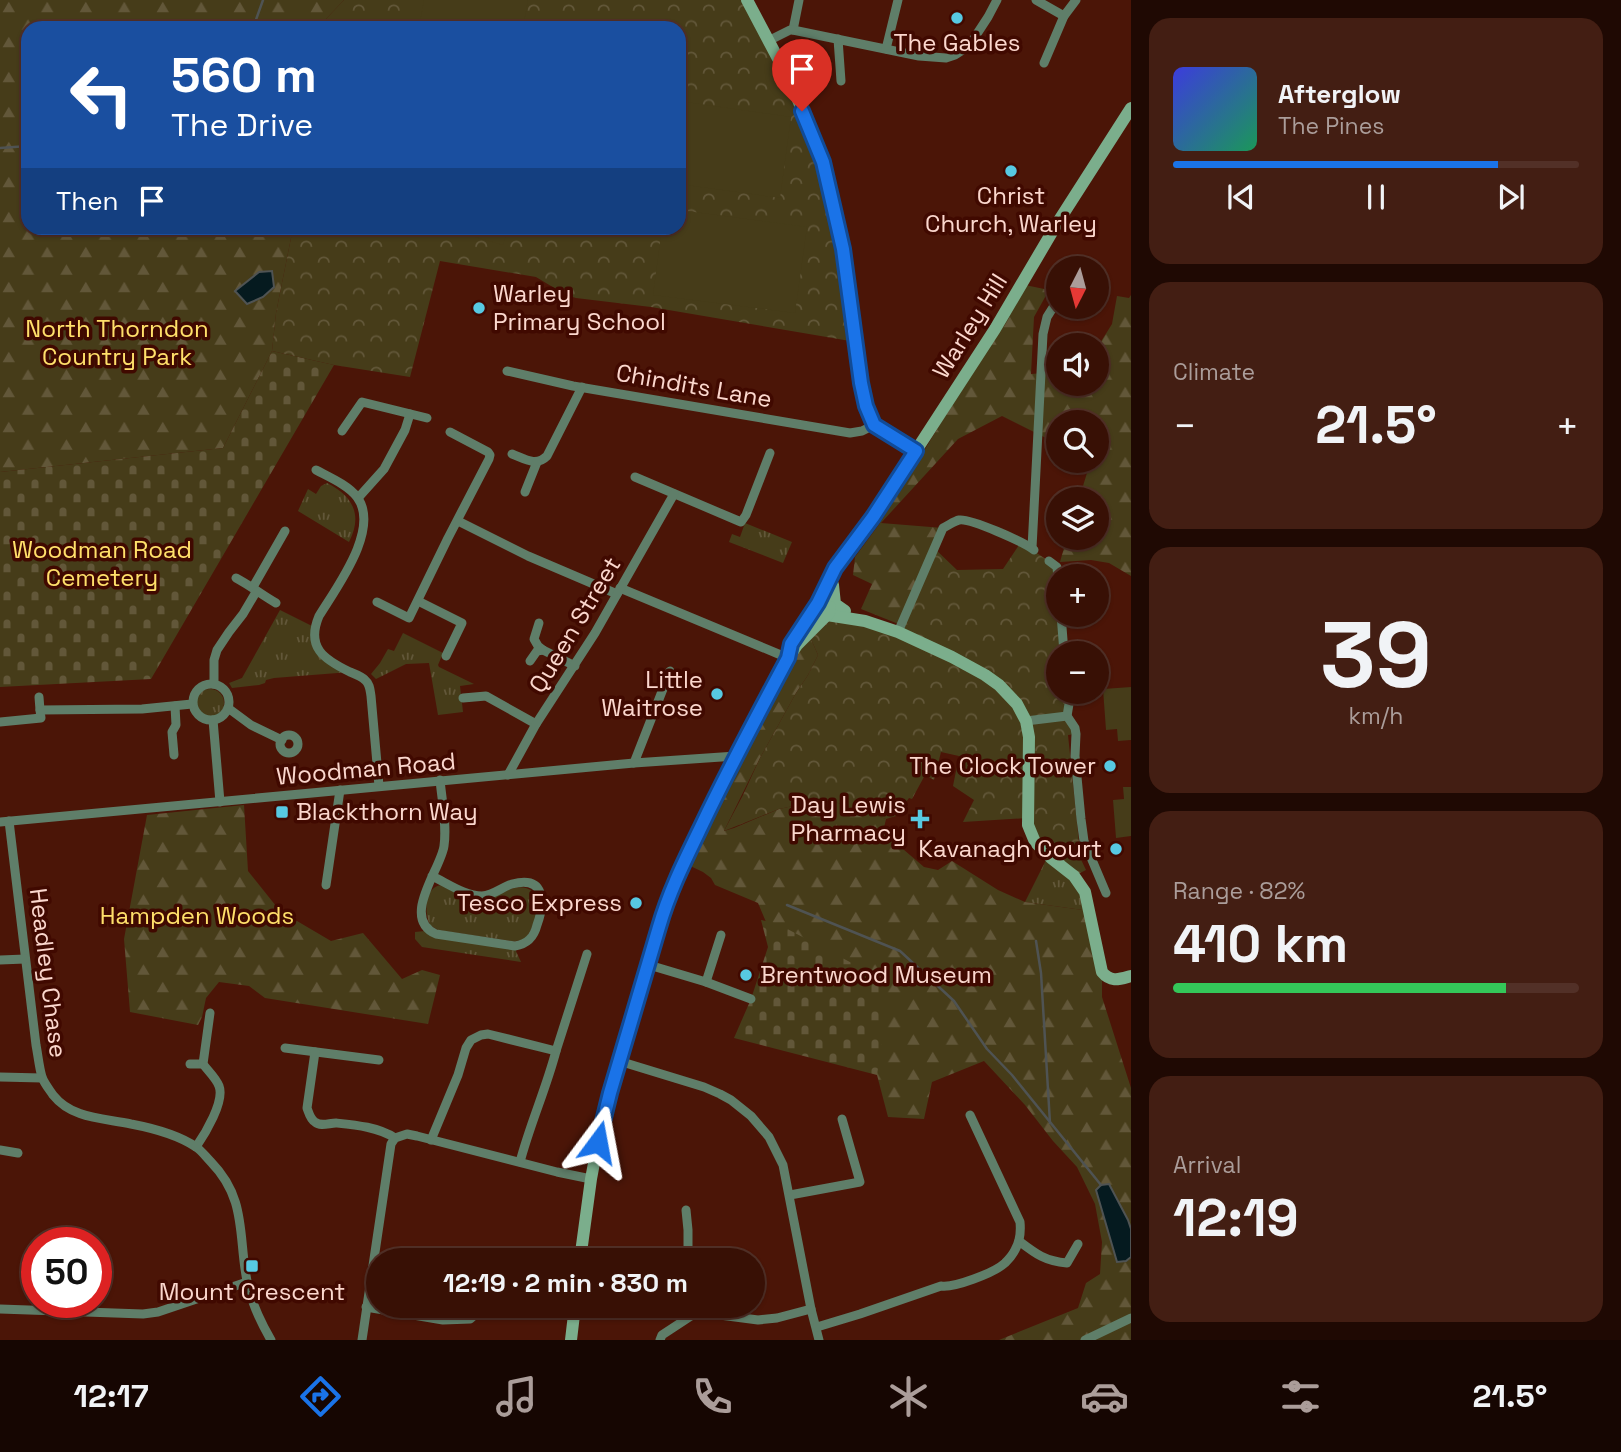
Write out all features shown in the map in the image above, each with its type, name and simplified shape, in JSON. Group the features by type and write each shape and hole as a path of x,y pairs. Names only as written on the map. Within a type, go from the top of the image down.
{"main road":[{"path":"747,0 792,85 823,162 843,249 866,406 874,425 916,451"},
{"name":"Warley Hill","path":"582,1248 601,1126 667,902 684,863 788,658 791,644 824,609 841,563 995,329 1058,222 1131,108"},
{"name":"Warley Hill","path":"824,609 835,568 841,563"},
{"path":"833,585 835,604 866,621"},
{"path":"824,609 845,611"},
{"path":"824,609 898,632 952,657 999,685 1017,704 1026,720 1029,737 1027,814 1030,831 1035,842 1074,876 1085,892 1102,972 1109,979 1115,980 1131,976"},
{"path":"571,1340 574,1318"}],"street":[{"path":"793,30 799,0"},
{"path":"886,49 898,0"},
{"path":"768,41 793,30 941,59 955,55 969,46 997,0"},
{"path":"1036,0 1064,16"},
{"path":"1044,63 1064,16 1076,0"},
{"path":"838,39 841,81"},
{"path":"898,632 943,528 959,520 971,521 1033,549 1043,334 1047,319"},
{"name":"Chindits Lane","path":"507,371 582,387 850,433 874,425"},
{"path":"512,454 537,462 542,461 582,387"},
{"path":"342,430 362,402 427,418"},
{"path":"358,498 384,469 405,430 410,414"},
{"path":"377,602 409,618 482,475 490,455 450,432"},
{"path":"635,477 741,522 770,453"},
{"path":"526,492 537,462"},
{"path":"316,470 337,481 358,498 363,511 364,523 359,546 319,615 314,635 317,648 324,656 365,679 369,685 379,786"},
{"name":"Queen Street","path":"508,775 536,724 575,666 674,494"},
{"path":"458,520 528,556 788,658"},
{"path":"214,684 214,660 218,650 243,614 285,531"},
{"path":"1049,561 1053,564"},
{"path":"236,578 276,603"},
{"path":"418,601 462,623 446,656"},
{"path":"539,623 534,639 538,646 575,666"},
{"path":"530,661 537,651 543,650"},
{"path":"634,763 670,671"},
{"path":"214,684 226,691 229,698 224,714 213,720 202,718 192,704 194,695 204,685 214,684"},
{"path":"463,698 486,696 536,724"},
{"path":"39,697 41,718"},
{"path":"0,722 88,709 111,710 192,704"},
{"path":"1069,704 1067,716 1076,734 1075,756 1084,841 1106,893"},
{"path":"174,755 172,732 177,725 175,706"},
{"path":"228,708 251,725 282,740"},
{"path":"1026,720 1067,716"},
{"path":"213,720 220,802"},
{"name":"Woodman Road","path":"4,822 440,780 736,756"},
{"path":"432,876 476,895 491,894 516,883 533,886 540,892 543,902 535,931 528,942 515,946 436,934 423,923 422,911 426,891 444,845 440,780"},
{"path":"326,885 340,790"},
{"name":"Headley Chase","path":"4,822 42,1078 60,1103 75,1112 90,1118 156,1129 196,1147 219,1171 235,1199 247,1282 261,1323 271,1340"},
{"path":"705,982 720,935"},
{"path":"520,1163 587,954"},
{"path":"0,960 25,959"},
{"path":"649,965 751,999"},
{"path":"196,1147 220,1102 221,1090 218,1083 203,1064 209,1013"},
{"path":"431,1140 458,1075 467,1037 488,1034 556,1051"},
{"path":"285,1048 379,1060"},
{"path":"315,1052 307,1108 314,1122 320,1125 333,1123 370,1128 395,1138"},
{"path":"619,1061 704,1087 731,1100 751,1116 769,1137 783,1165 819,1340"},
{"path":"190,1064 203,1064"},
{"path":"0,1077 42,1078"},
{"path":"817,1327 941,1286 949,1287 972,1280 1004,1264 1015,1251 1019,1241 1020,1222 970,1115"},
{"path":"790,1195 860,1182 842,1118"},
{"path":"375,1248 391,1144 395,1138 407,1134 591,1179"},
{"path":"686,1210 688,1248"},
{"path":"1019,1241 1037,1255 1067,1263 1078,1244"},
{"path":"0,1309 143,1314 158,1312 247,1282"},
{"path":"362,1340 366,1307"},
{"path":"747,1318 777,1318 811,1310"},
{"path":"426,1318 443,1321 472,1318"},
{"path":"660,1340 662,1335 684,1318"},
{"path":"1085,1340 1131,1318"}],"green space":[{"name":"North Thorndon Country Park","path":"0,0 344,0 324,21 21,21 21,235 292,235 276,313 272,351 223,448 0,472"},
{"path":"344,0 747,0 823,162 856,342 651,307 576,298 536,277 440,261 410,377 334,365 272,351 276,313 292,235 686,235 686,21 324,21"},
{"path":"424,0 528,0 524,21 420,21"},
{"path":"686,102 791,117 780,198 686,185"},
{"path":"686,211 807,227 795,313 653,295 661,235 686,235"},
{"path":"476,235 506,235 503,245 475,237"},
{"path":"1025,285 1046,289 1046,295 1034,317 1031,374 1046,373 1046,396 1109,396 1109,333 1106,333 1112,324 1117,296 1129,298 1131,295 1131,576 1109,563 1091,560 1060,562 1063,550 1109,550 1109,487 1083,487 1087,473 1109,473 1109,410 1046,410 1046,438 1002,416 958,439 881,523 943,528 901,625 861,609 872,584 853,575 855,557 880,523"},
{"name":"Woodman Road Cemetery","path":"272,351 334,365 151,679 0,687 0,472 223,448"},
{"path":"327,483 343,494 353,507 355,523 349,542 298,511 308,489 316,494 321,486"},
{"path":"745,523 792,542 783,563 729,542 732,534 740,537"},
{"path":"1021,542 1053,564 1046,564 1046,627 1061,627 1062,641 1046,641 1046,704 1067,704 1067,716 1076,734 1068,735 1079,843 1074,845 1086,870 1074,876 1048,856 1027,818 963,822 974,800 953,786 959,756 941,752 934,780 925,775 912,799 909,798 896,816 886,819 826,799 779,809 724,831 760,758 818,655 811,639 835,616 898,632 934,548 957,570 1003,569"},
{"path":"280,610 314,627 317,648 350,672 274,678 259,685 232,688 229,683 242,678"},
{"path":"403,633 443,653 439,667 474,684 460,686 463,712 438,715 429,663 406,664 376,679 371,674 388,649 394,651"},
{"path":"811,639 818,655 760,758 724,831 779,809 826,799 886,819 883,832 924,867 938,870 952,861 998,890 1025,902 1090,911 1102,972 1102,997 1131,1088 1131,1340 999,1340 1078,1308 1086,1283 1100,1274 1102,1242 1095,1204 1077,1167 984,1061 932,1082 924,1119 888,1117 873,1052 772,936 758,903 715,885 703,872 684,863 788,658"},
{"path":"1131,687 1131,740 1118,741 1117,729 1106,730 1104,704 1109,704 1109,689"},
{"path":"210,689 220,693 224,703 220,713 210,717 200,713 196,703 200,693"},
{"path":"1123,787 1131,787 1131,836 1116,838 1113,800 1124,799"},
{"name":"Hampden Woods","path":"244,805 248,871 280,911 331,941 363,933 402,979 422,970 440,975 428,1024 265,998 249,986 219,982 206,998 198,1025 130,1012 124,939 147,815"},
{"path":"1048,856 1074,876 1090,911 1025,902"},
{"path":"441,885 477,900 484,900 512,888 526,888 533,892 537,901 532,928 524,938 513,941 438,930 430,925 426,907 431,891"},
{"path":"761,920 776,923 882,979 884,1028 877,1075 734,1038 751,999 768,947"},
{"path":"425,931 437,938 515,949 521,962 422,947 415,939 415,932"}],"water":[{"path":"272,271 274,287 263,297 247,304 235,291 259,272"},
{"path":"1109,1184 1131,1229 1131,1257 1126,1261 1117,1262 1096,1190 1101,1185"}],"waterway":[{"path":"256,21 263,0"},
{"path":"0,148 21,146"},
{"path":"787,905 900,951 954,1001 987,1049 1012,1075 1101,1185"},
{"path":"1036,941 1041,973 1050,1123"}],"place":[{"name":"The Gables","path":"957,18"},
{"name":"Christ Church, Warley","path":"1011,171"},
{"name":"Warley Primary School","path":"479,308"},
{"name":"Little Waitrose","path":"717,694"},
{"name":"The Clock Tower","path":"1110,766"},
{"name":"Blackthorn Way","path":"282,812"},
{"name":"Day Lewis Pharmacy","path":"920,819"},
{"name":"Kavanagh Court","path":"1116,849"},
{"name":"Tesco Express","path":"636,903"},
{"name":"Brentwood Museum","path":"746,975"},
{"name":"Mount Crescent","path":"252,1266"}],"route":[{"path":"598,1142 659,927 684,863 736,755 788,658 791,644 818,603 835,568 873,517 916,451 874,425 866,406 843,249 823,162 802,111"}]}
